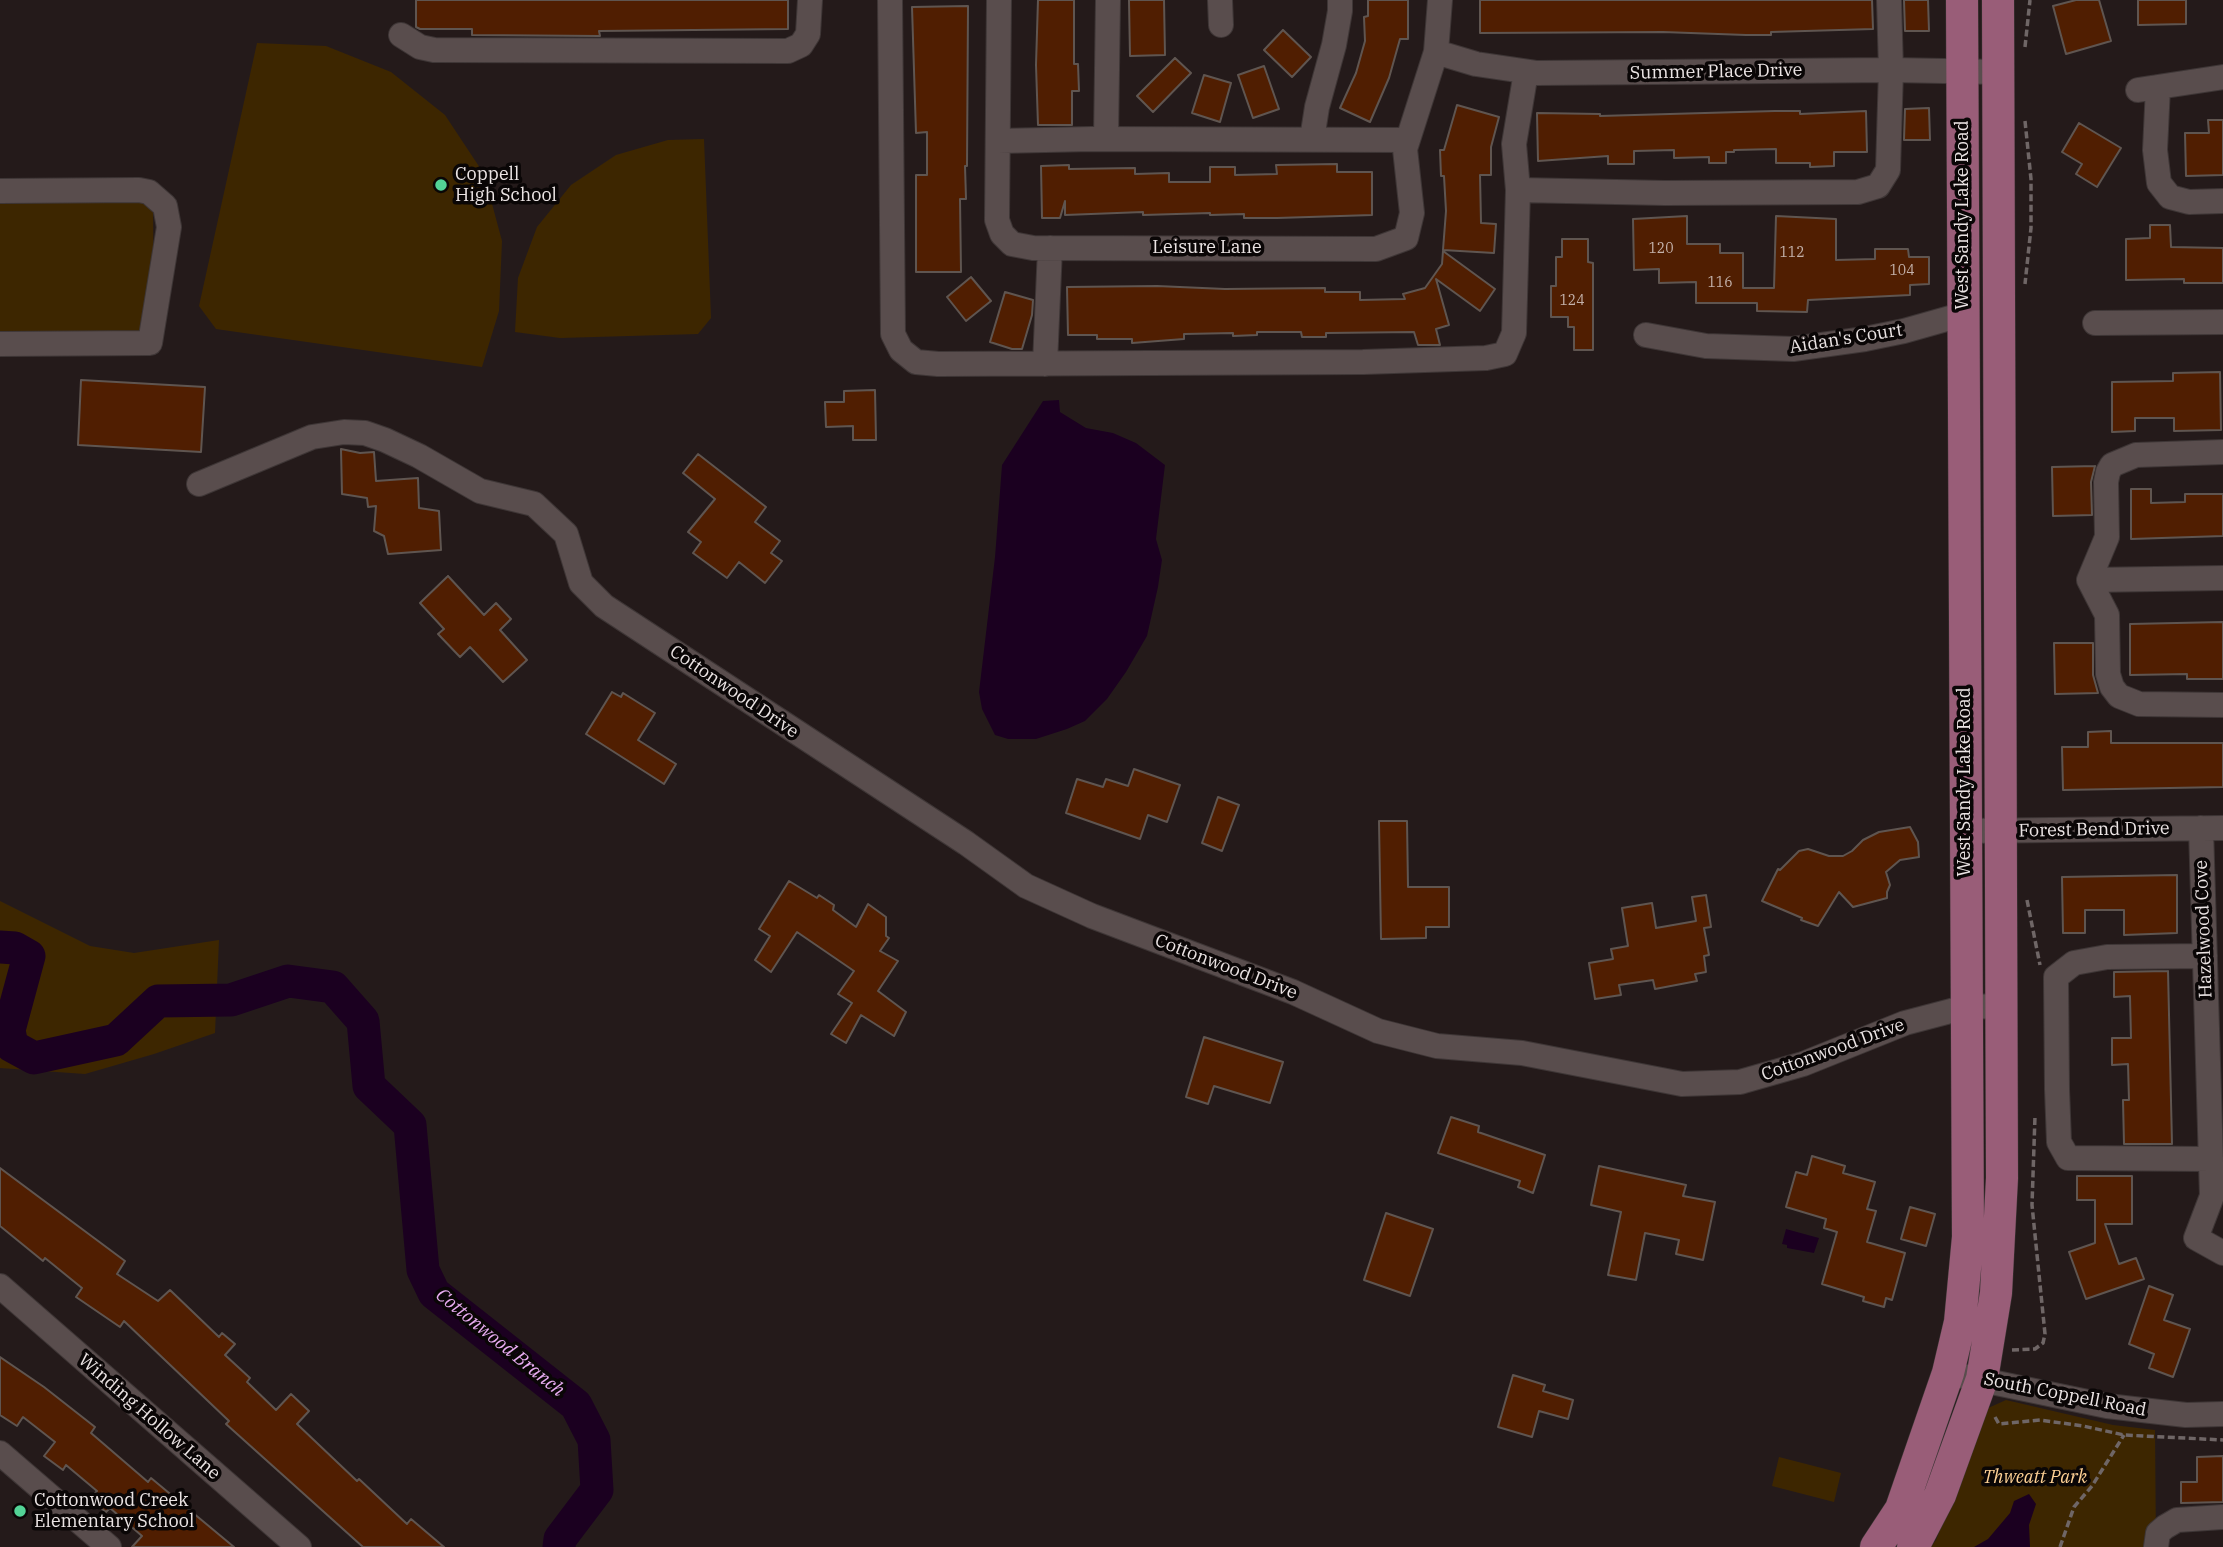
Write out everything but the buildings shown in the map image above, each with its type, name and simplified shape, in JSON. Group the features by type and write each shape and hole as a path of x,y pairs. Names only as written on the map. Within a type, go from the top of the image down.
{"main road":[{"name":"West Sandy Lake Road","path":"1876,1547 1901,1509 1948,1373 1960,1322 1968,1237 1962,0"},
{"name":"West Sandy Lake Road","path":"1913,1547 1940,1495 1982,1379 1998,1267 2002,1178 2002,1006 1998,0"}],"street":[{"path":"401,35 420,47 434,50 788,51 801,45 808,34 810,0"},
{"path":"890,0 893,334 901,350 916,362 1363,362 1486,358 1505,354 1514,332 1518,190 1514,144 1527,72"},
{"name":"Leisure Lane","path":"999,0 997,220 1002,234 1012,244 1033,248 1376,249 1406,237 1412,213 1405,149 1436,52 1440,0"},
{"path":"1105,139 1108,0"},
{"path":"1220,0 1221,25"},
{"path":"1312,139 1317,107 1334,45 1340,0"},
{"path":"1518,190 1665,193 1858,192 1878,186 1888,170 1891,70 1889,0"},
{"name":"Summer Place Drive","path":"1436,52 1476,64 1527,72 1997,72"},
{"path":"2223,77 2148,88 2159,183 2170,197 2189,202 2223,201"},
{"path":"998,141 1408,140"},
{"path":"0,191 149,192 165,206 169,227 150,343 0,344"},
{"path":"1045,364 1050,248"},
{"name":"Aidan's Court","path":"1646,335 1706,346 1793,349 1865,339 1962,317"},
{"path":"2095,323 2223,321"},
{"name":"Cottonwood Drive","path":"199,484 312,437 344,432 365,433 419,456 480,491 534,504 566,534 582,583 604,606 966,843 1026,887 1092,916 1293,992 1378,1031 1437,1046 1521,1053 1682,1084 1740,1082 1803,1064 1905,1023 1966,1007 2002,1006"},
{"path":"2223,452 2136,455 2112,465 2106,482 2107,537 2089,580 2107,615 2108,674 2112,687 2119,696 2139,704 2223,705"},
{"path":"2089,580 2223,578"},
{"name":"Forest Bend Drive","path":"1965,831 2212,828"},
{"name":"Hazelwood Cove","path":"2212,828 2205,956 2212,1196 2196,1238 2223,1253"},
{"path":"2205,956 2108,957 2074,962 2056,977 2057,1089 2059,1142 2068,1158 2211,1159"},
{"name":"Winding Hollow Lane","path":"0,1286 299,1547"},
{"name":"South Coppell Road","path":"1948,1373 2107,1406 2162,1413 2223,1414"},
{"path":"0,1453 110,1547"},
{"path":"2156,1547 2158,1533 2177,1520 2223,1517"}],"path":[{"path":"2024,49 2030,0"},
{"path":"2024,115 2031,178 2031,228 2025,288"},
{"path":"2026,894 2040,960 2039,974"},
{"path":"2012,1350 2035,1349 2043,1343 2045,1334 2032,1205 2035,1108"},
{"path":"1997,1409 1995,1416 1999,1424 2040,1420 2124,1435 2223,1440"},
{"path":"2060,1547 2074,1507 2092,1486 2124,1435"}],"green space":[{"path":"257,43 326,46 391,72 445,115 484,174 502,241 499,311 482,367 216,329 199,306"},
{"path":"704,139 711,318 698,334 560,338 515,332 518,278 537,227 571,185 616,155 668,140"},
{"path":"153,200 154,336 0,337 0,201"},
{"path":"0,901 90,946 134,953 219,940 215,1033 85,1074 0,1068"},
{"name":"Thweatt Park","path":"2006,1400 2113,1425 2155,1430 2156,1547 1931,1547 1986,1409"},
{"path":"1779,1457 1841,1473 1834,1502 1772,1486"}],"shaded area":[{"path":"1059,400 1060,412 1086,428 1113,433 1136,443 1165,465 1156,539 1162,560 1158,587 1147,636 1107,699 1085,721 1067,729 1036,739 1008,739 995,735 982,709 979,692 995,557 1002,465 1043,401"},
{"path":"1786,1229 1819,1238 1814,1253 1787,1248 1787,1245 1782,1244"},
{"path":"2029,1494 2036,1504 2029,1525 2030,1547 1974,1547 1988,1539 2010,1513 2014,1501"}],"waterway":[{"name":"Cottonwood Branch","path":"0,947 15,948 29,956 9,1030 12,1046 34,1058 116,1040 158,1001 231,1000 288,981 333,987 363,1021 369,1086 410,1125 423,1270 434,1293 576,1405 594,1440 597,1490 560,1539 559,1547"}],"place":[{"name":"Coppell High School","path":"441,185"},
{"name":"Cottonwood Creek Elementary School","path":"20,1511"}]}
